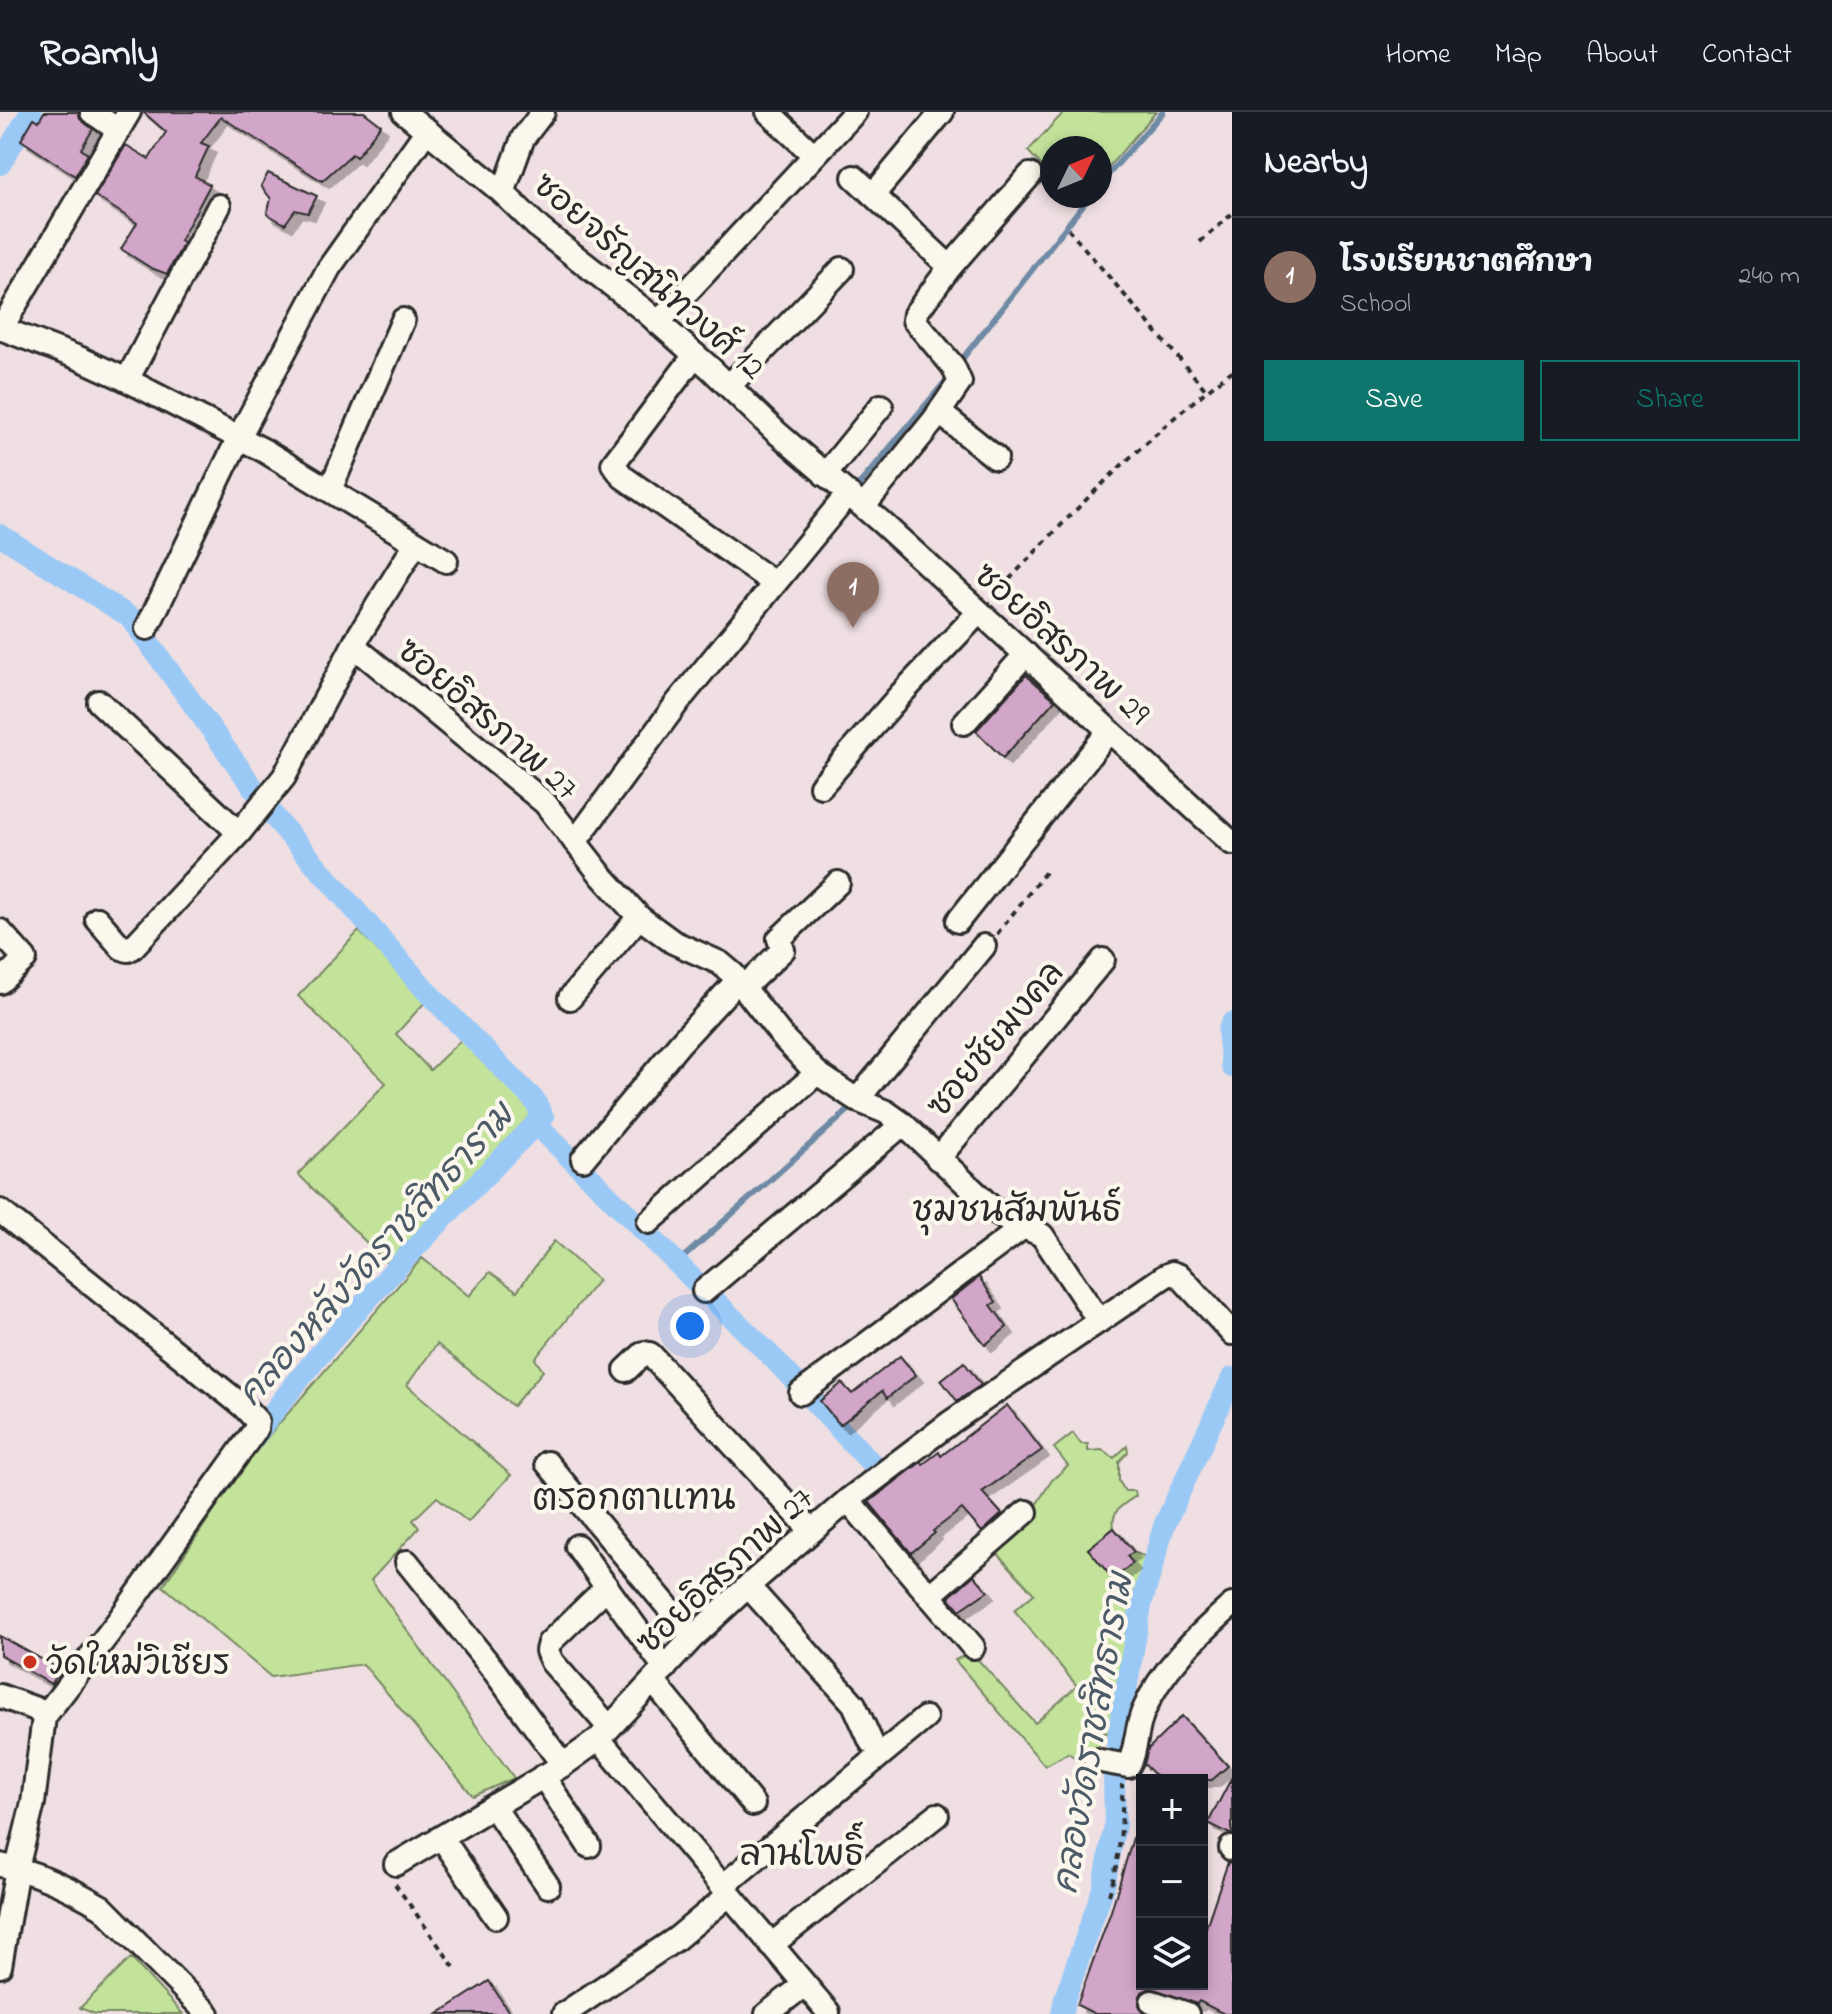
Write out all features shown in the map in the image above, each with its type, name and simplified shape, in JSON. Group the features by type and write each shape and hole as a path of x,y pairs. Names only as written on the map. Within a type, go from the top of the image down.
{"street":[{"path":"92,112 124,121 0,328 127,380 263,450 446,561"},
{"name":"ซอยจรัญสนิทวงศ์ 12","path":"404,112 503,193 540,229 658,323 856,500"},
{"path":"503,193 523,138 543,112"},
{"path":"768,112 814,155"},
{"path":"658,323 855,112"},
{"path":"873,195 942,112"},
{"path":"147,628 238,439 329,268 427,130"},
{"path":"575,842 677,703 774,583 939,412 960,382 956,369 914,320 915,314 950,267 1030,175"},
{"path":"854,177 950,267"},
{"path":"127,380 219,206"},
{"path":"729,386 842,269"},
{"path":"330,490 403,320"},
{"path":"695,355 613,464 623,477 774,583"},
{"path":"825,475 881,406"},
{"path":"939,412 996,458"},
{"name":"ซอยอิสรภาพ 29","path":"856,500 1232,843"},
{"path":"97,919 122,948 132,948 246,825 277,787 354,646 416,543"},
{"path":"821,786 901,694 979,612"},
{"name":"ซอยอิสรภาพ 27","path":"354,646 545,803 639,917 673,942 720,963 817,1073 857,1100 886,1112 903,1124 993,1209 1022,1228 1042,1235 1099,1321"},
{"path":"964,723 1026,654"},
{"path":"99,702 246,825"},
{"path":"958,921 1109,731"},
{"path":"583,1159 680,1043 741,984 783,950 779,939 838,883"},
{"path":"570,998 639,917"},
{"path":"0,931 25,959 0,982"},
{"path":"857,1100 984,946"},
{"name":"ซอยชัยมงคล","path":"938,1159 1103,960"},
{"path":"649,1222 817,1073"},
{"path":"704,1291 903,1124"},
{"path":"0,1211 244,1407 257,1421 256,1429 119,1620 44,1717 33,1803 0,1966"},
{"path":"801,1393 1022,1228"},
{"name":"ซอยอิสรภาพ 27","path":"396,1864 553,1770 604,1733 693,1637 848,1500 951,1422 1172,1273 1180,1276 1232,1333"},
{"path":"626,1370 644,1353 650,1354 812,1531"},
{"path":"547,1463 693,1637"},
{"path":"848,1500 973,1647"},
{"path":"929,1596 1026,1512"},
{"path":"577,1546 607,1587 659,1674 753,1804"},
{"path":"407,1562 492,1668 553,1770 589,1846"},
{"path":"748,1586 849,1698 871,1742"},
{"path":"607,1587 549,1643 547,1651 552,1662 727,1890 828,2012"},
{"path":"1095,1760 1126,1764 1136,1729 1151,1694 1164,1674 1232,1605"},
{"path":"0,1696 36,1709 44,1717"},
{"path":"564,2014 676,1939 727,1890 925,1718"},
{"path":"493,1806 548,1886"},
{"path":"771,1945 937,1815"},
{"path":"442,1838 496,1917"},
{"path":"20,1870 83,1895 102,1907 208,2014"},
{"path":"767,2014 804,1985"},
{"path":"1152,2002 1187,2014"}],"path":[{"path":"1200,242 1232,214"},
{"path":"1068,229 1206,390"},
{"path":"979,612 1074,510 1206,390 1232,371"},
{"path":"984,946 1047,870"},
{"path":"1109,1895 1118,1863 1126,1764"},
{"path":"396,1864 392,1875 394,1884 454,1967"}],"green space":[{"path":"1064,112 1156,112 1112,163 1112,136 1042,136"},
{"path":"1040,138 1040,164 1028,151"},
{"path":"359,931 427,1000 396,1034 430,1070 463,1038 535,1114 390,1266 298,1174 386,1083 298,996"},
{"path":"554,1241 598,1280 535,1359 543,1371 513,1406 437,1344 407,1385 511,1475 468,1522 437,1497 413,1520 419,1528 371,1580 514,1778 473,1796 363,1664 271,1677 163,1586 251,1456 422,1258 469,1296 490,1272 517,1291"},
{"path":"1073,1433 1081,1444 1088,1444 1088,1451 1102,1450 1114,1458 1127,1446 1128,1452 1119,1462 1119,1481 1125,1491 1135,1491 1136,1496 1116,1512 1114,1528 1088,1549 1132,1562 1127,1556 1134,1552 1146,1557 1111,1732 1103,1733 1095,1760 1079,1760 1068,1753 1045,1766 955,1660 971,1652 1035,1723 1077,1686 1014,1610 1034,1594 992,1547 1036,1505 1052,1480 1068,1466 1054,1448"},
{"path":"131,1958 183,2014 95,2014 80,2008"}],"building":[{"path":"44,112 78,112 80,119 93,129 81,149 88,154 75,176 21,140 34,118 39,121"},
{"path":"143,112 364,112 381,125 356,157 352,154 322,181 221,117 201,143 209,146 195,176 210,185 180,241 184,243 167,274 121,249 137,223 95,196 126,145 149,159 166,132"},
{"path":"268,173 317,196 308,213 295,210 285,224 267,214 271,199 261,186"},
{"path":"1026,675 1055,700 1003,758 976,731"},
{"path":"979,1277 996,1302 991,1305 1007,1327 985,1345 951,1299"},
{"path":"900,1356 916,1375 887,1398 882,1391 840,1425 820,1401 842,1383 852,1394"},
{"path":"964,1362 981,1385 957,1401 941,1380"},
{"path":"1007,1405 1042,1450 982,1492 1002,1514 982,1532 962,1509 911,1553 869,1502 921,1462 923,1464 939,1452 941,1456"},
{"path":"1114,1528 1134,1552 1127,1556 1133,1563 1113,1579 1088,1549"},
{"path":"974,1575 988,1591 960,1610 949,1597"},
{"name":"วัดใหม่วิเชียร","path":"0,1636 59,1669 51,1684 0,1655"},
{"path":"1182,1716 1228,1766 1212,1780 1208,1780 1208,1774 1154,1774 1144,1764 1148,1749"},
{"path":"1232,1777 1232,1834 1208,1823"},
{"path":"1136,1828 1136,1990 1146,1990 1139,1998 1139,2005 1145,2014 1095,2014 1077,2005 1111,1911"},
{"path":"1228,1862 1232,1863 1232,2014 1224,2014 1199,2001 1197,2004 1156,1990 1208,1990 1208,1921"},
{"path":"489,1981 510,2014 438,2014"}],"waterway":[{"path":"0,164 31,112"},
{"path":"1112,170 1163,112"},
{"path":"959,363 1081,208"},
{"path":"858,486 950,376"},
{"name":"คลองหลังวัดราชสิทธาราม","path":"0,535 130,617 279,823 430,995 535,1101 543,1117 428,1234 354,1315 251,1442"},
{"name":"คลองวัดราชสิทธาราม","path":"1232,1023 1228,1031 1232,1067"},
{"path":"677,1263 851,1108"},
{"path":"536,1124 775,1360 875,1467"},
{"name":"คลองวัดราชสิทธาราม","path":"1062,2014 1104,1886 1115,1825 1114,1778 1119,1729 1141,1605 1164,1526 1232,1378"}],"place":[{"name":"โรงเรียนชาตศึกษา","path":"853,628"},
{"name":"วัดใหม่วิเชียร","path":"30,1662"}],"district":[{"name":"ชุมชนสัมพันธ์","path":"1017,1208"},
{"name":"ตรอกตาแทน","path":"634,1496"},
{"name":"ลานโพธิ์","path":"802,1852"}]}
